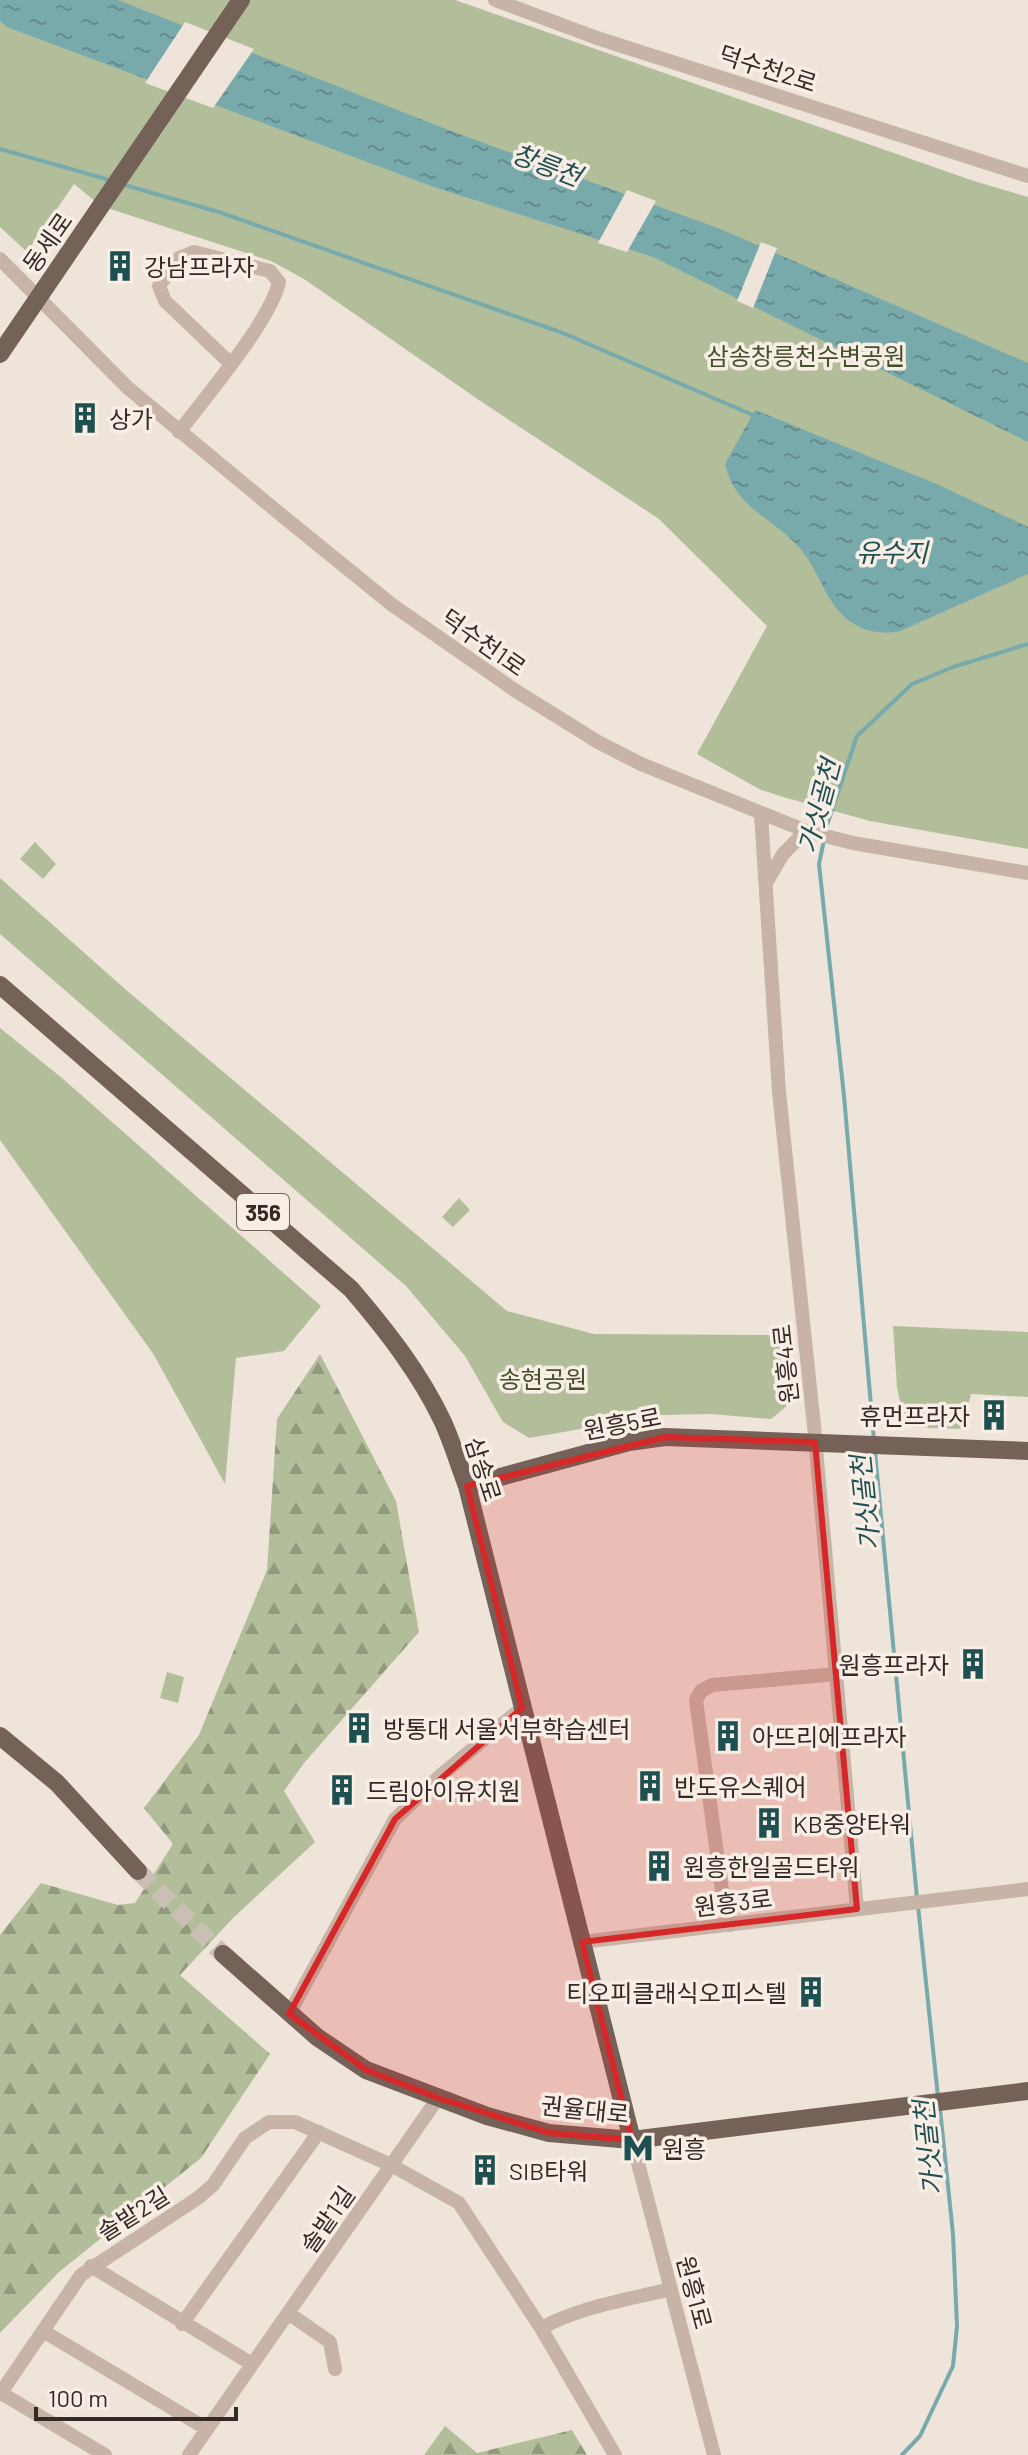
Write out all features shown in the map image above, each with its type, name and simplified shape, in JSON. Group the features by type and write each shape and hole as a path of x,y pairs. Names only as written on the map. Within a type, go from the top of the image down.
{"main road":[{"name":"동세로","path":"0,354 241,0"},
{"name":"삼송로","path":"0,985 351,1289 420,1380 443,1422 467,1486 632,2140"},
{"name":"원흥5로","path":"467,1486 629,1442 665,1437 1028,1451"},
{"path":"0,1736 57,1783 138,1871"},
{"name":"권율대로","path":"223,1954 317,2037 366,2070 487,2116 549,2133 632,2140 1028,2091"}],"street":[{"name":"덕수천2로","path":"495,0 597,38 1028,176"},
{"path":"179,432 231,364 276,298 279,282 270,271 194,252 179,258 159,286 165,301 231,364"},
{"name":"덕수천1로","path":"0,259 128,388 391,604 516,691 598,742 800,834 1028,873"},
{"name":"원흥4로","path":"761,814 779,1092 815,1442 857,1909"},
{"path":"766,883 773,868 800,834"},
{"path":"730,1925 723,1898 696,1700 701,1691 712,1685 837,1674"},
{"path":"289,2014 395,1819 440,1776 522,1708"},
{"name":"원흥3로","path":"582,1942 1028,1889"},
{"name":"솔밭1길","path":"189,2455 438,2098"},
{"name":"솔밭2길","path":"0,2393 81,2275 198,2198 213,2185 245,2138 269,2122 295,2122 391,2165 459,2203 541,2328 615,2455"},
{"path":"182,2324 319,2132"},
{"name":"원흥1로","path":"632,2140 714,2455"},
{"path":"91,2266 252,2364"},
{"path":"541,2328 564,2316 594,2307 671,2289"},
{"path":"288,2313 330,2342 335,2369"},
{"path":"43,2331 207,2429"},
{"path":"0,2393 105,2455"}],"highlighted area":[{"path":"665,1437 815,1442 857,1909 582,1942 632,2140 549,2133 438,2098 366,2070 289,2014 395,1819 522,1708 467,1486"}],"green space":[{"name":"삼송창릉천수변공원","path":"0,0 455,0 974,181 1028,197 1028,849 870,821 783,797 759,789 697,754 767,626 659,519 304,279 271,261 101,206 74,184 27,252 0,227"},
{"path":"35,842 56,864 43,879 20,859"},
{"name":"송현공원","path":"0,878 125,989 507,1311 594,1334 778,1335 788,1405 771,1419 710,1414 662,1415 529,1438 503,1422 465,1356 406,1286 0,934"},
{"path":"0,1028 62,1078 321,1306 284,1351 236,1358 225,1484 154,1355 0,1140"},
{"path":"459,1198 470,1210 453,1227 442,1217"},
{"path":"893,1326 1028,1332 1028,1397 971,1394 962,1429 906,1427 897,1388"},
{"path":"320,1354 396,1501 419,1632 304,1763 284,1791 315,1842 234,1917 180,1975 270,2054 201,2158 59,2272 0,2333 0,1935 41,1883 118,1905 135,1903 173,1844 144,1808 199,1735 267,1570 277,1419"},
{"path":"167,1672 184,1677 178,1703 160,1698"},
{"path":"445,2426 477,2453 572,2430 587,2455 424,2455"}],"water":[{"path":"0,0 118,0 451,131 718,228 1028,363 1028,442 653,257 434,187 7,27 0,21"},
{"name":"유수지","path":"755,410 939,485 1028,527 1028,574 898,632 871,631 856,625 832,603 811,564 794,542 748,505 731,481 725,464"}],"pier":[{"path":"185,22 254,49 213,108 145,83"},
{"path":"627,190 656,201 627,252 598,243"},
{"path":"761,242 777,248 753,308 737,301"}],"waterway":[{"path":"0,149 113,181"},
{"path":"121,184 219,212 563,333 755,416"},
{"name":"가싯골천","path":"825,831 857,736 912,684 953,667 1028,644"},
{"name":"가싯골천","path":"824,840 819,864 844,1096 874,1440"},
{"name":"가싯골천","path":"875,1452 917,1898"},
{"name":"가싯골천","path":"918,1906 938,2097"},
{"name":"가싯골천","path":"902,2455 920,2436 953,2366 957,2326 953,2234 940,2109"}],"tunnel":[{"path":"138,1871 223,1954"}],"place":[{"name":"강남프라자","path":"120,266"},
{"name":"상가","path":"85,418"},
{"name":"휴먼프라자","path":"994,1415"},
{"name":"원흥프라자","path":"973,1664"},
{"name":"방통대 서울서부학습센터","path":"359,1728"},
{"name":"아뜨리에프라자","path":"728,1736"},
{"name":"반도유스퀘어","path":"650,1786"},
{"name":"드림아이유치원","path":"342,1790"},
{"name":"KB중앙타워","path":"769,1823"},
{"name":"원흥한일골드타워","path":"659,1866"},
{"name":"티오피클래식오피스텔","path":"811,1992"},
{"name":"원흥","path":"638,2148"},
{"name":"SIB타워","path":"485,2170"}],"water label":[{"name":"창릉천","path":"547,164"}]}
